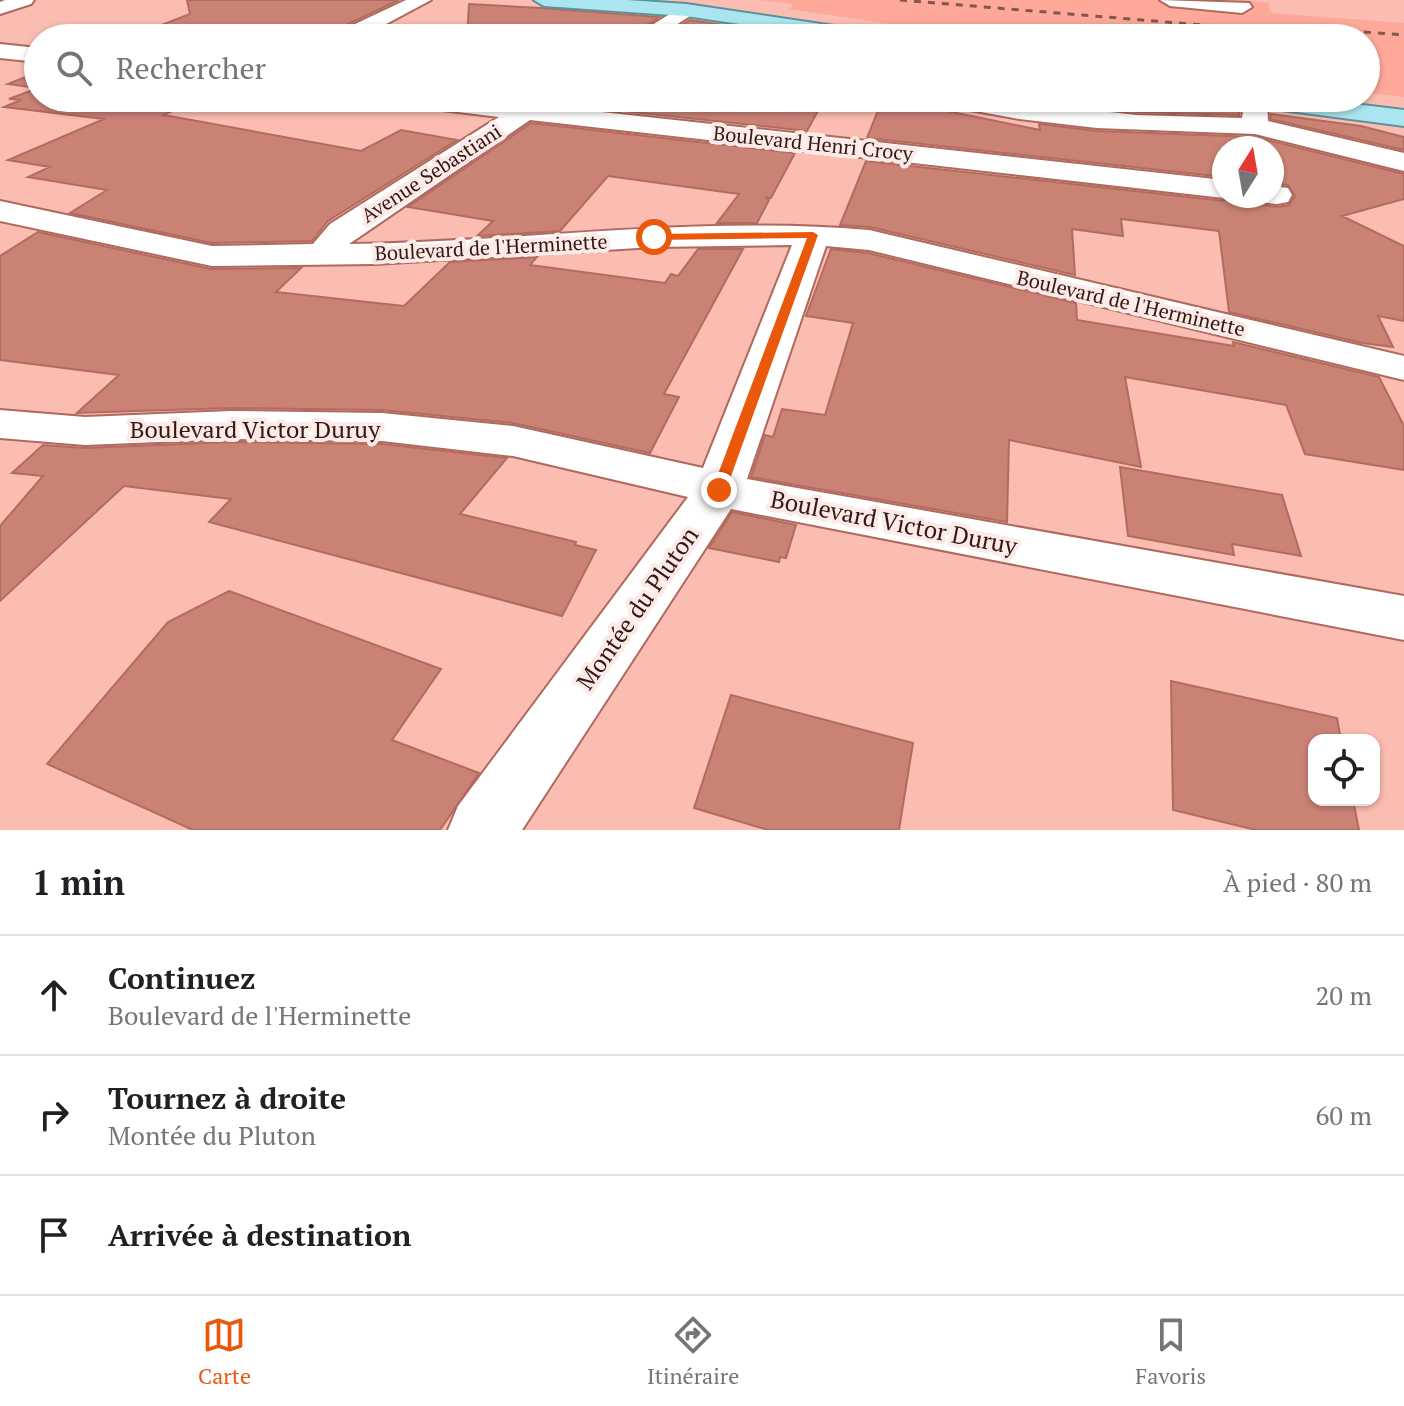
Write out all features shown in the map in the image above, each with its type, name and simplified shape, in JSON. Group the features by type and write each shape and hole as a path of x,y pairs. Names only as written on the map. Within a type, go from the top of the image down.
{"main road":[{"path":"544,0 686,10 780,24"},
{"path":"1313,112 1404,118"}],"street":[{"path":"0,8 24,0"},
{"path":"372,24 421,0"},
{"path":"1170,0 1242,7"},
{"path":"664,24 686,10"},
{"path":"0,51 24,54"},
{"name":"Avenue Sebastiani","path":"322,255 342,231 523,112"},
{"name":"Boulevard Henri Crocy","path":"600,112 1212,188"},
{"path":"1022,112 1193,125 1238,112"},
{"path":"1263,112 1404,162"},
{"name":"Boulevard de l'Herminette","path":"0,211 212,256 322,255 654,237 813,235 869,240 1404,368"},
{"name":"Montée du Pluton","path":"482,830 719,490 813,235"},
{"name":"Boulevard Victor Duruy","path":"0,424 85,431 231,425 382,427 513,441 678,477 719,490 1404,618"}],"shaded area":[{"path":"760,0 1245,0 1268,3 1270,13 1404,23 1404,97 1380,94 1380,24 891,24 789,9 794,4"}],"building":[{"path":"187,0 399,0 348,24 164,24 190,14"},
{"path":"469,4 659,17 649,24 468,24"},
{"path":"690,20 717,24 684,24"},
{"path":"24,78 24,86 8,84"},
{"path":"24,93 24,109 4,107 21,100 9,99"},
{"path":"46,112 170,112 164,115 361,151 401,130 457,140 328,221 312,241 212,243 70,213 107,190 28,177 50,167 8,160 104,119"},
{"path":"632,112 817,112 807,131"},
{"path":"877,112 952,112 1040,130 1039,124 1097,131 1229,136 1212,136 1212,176 867,138"},
{"path":"1137,112 1240,112 1239,115"},
{"path":"1271,114 1361,126 1404,137 1404,150 1271,119"},
{"path":"531,123 795,153 771,198 765,197 769,200 757,223 717,223 739,194 608,176 560,231 477,236 493,221 408,207"},
{"path":"1284,144 1404,174 1404,199 1342,216 1404,246 1404,321 1378,316 1393,347 1362,343 1229,312 1219,231 1121,219 1123,236 1072,229 1075,275 870,227 840,225 866,161 1212,200 1212,208 1284,208 1295,196 1288,185 1284,184"},
{"path":"38,232 211,269 301,268 276,292 404,306 450,262 537,257 530,265 665,283 671,274 678,276 698,249 743,249 664,394 679,397 650,453 513,423 382,410 231,408 77,413 119,375 0,360 0,256"},
{"path":"831,249 868,253 1076,303 1077,320 1234,346 1233,342 1379,377 1404,426 1404,470 1305,454 1286,405 1125,377 1141,467 1009,440 1007,522 751,477 765,435 773,437 782,409 825,415 853,323 806,316"},
{"path":"231,442 382,444 507,458 460,514 576,542 575,545 596,550 562,616 209,522 231,499 124,486 0,601 0,526 43,476 12,473 43,445 85,448"},
{"path":"1120,467 1282,495 1301,556 1232,544 1234,555 1128,536"},
{"path":"732,512 796,525 786,558 780,557 779,562 709,548"},
{"path":"229,591 441,669 392,740 479,773 440,830 193,830 47,764 168,622"},
{"path":"1171,681 1337,718 1340,734 1308,734 1308,806 1354,806 1359,830 1256,830 1173,810"},
{"path":"731,695 913,743 899,830 768,830 694,808"}],"railway":[{"path":"900,0 1191,24"},
{"path":"1380,33 1404,35"}],"route":[{"path":"654,237 813,235 719,490"}]}
